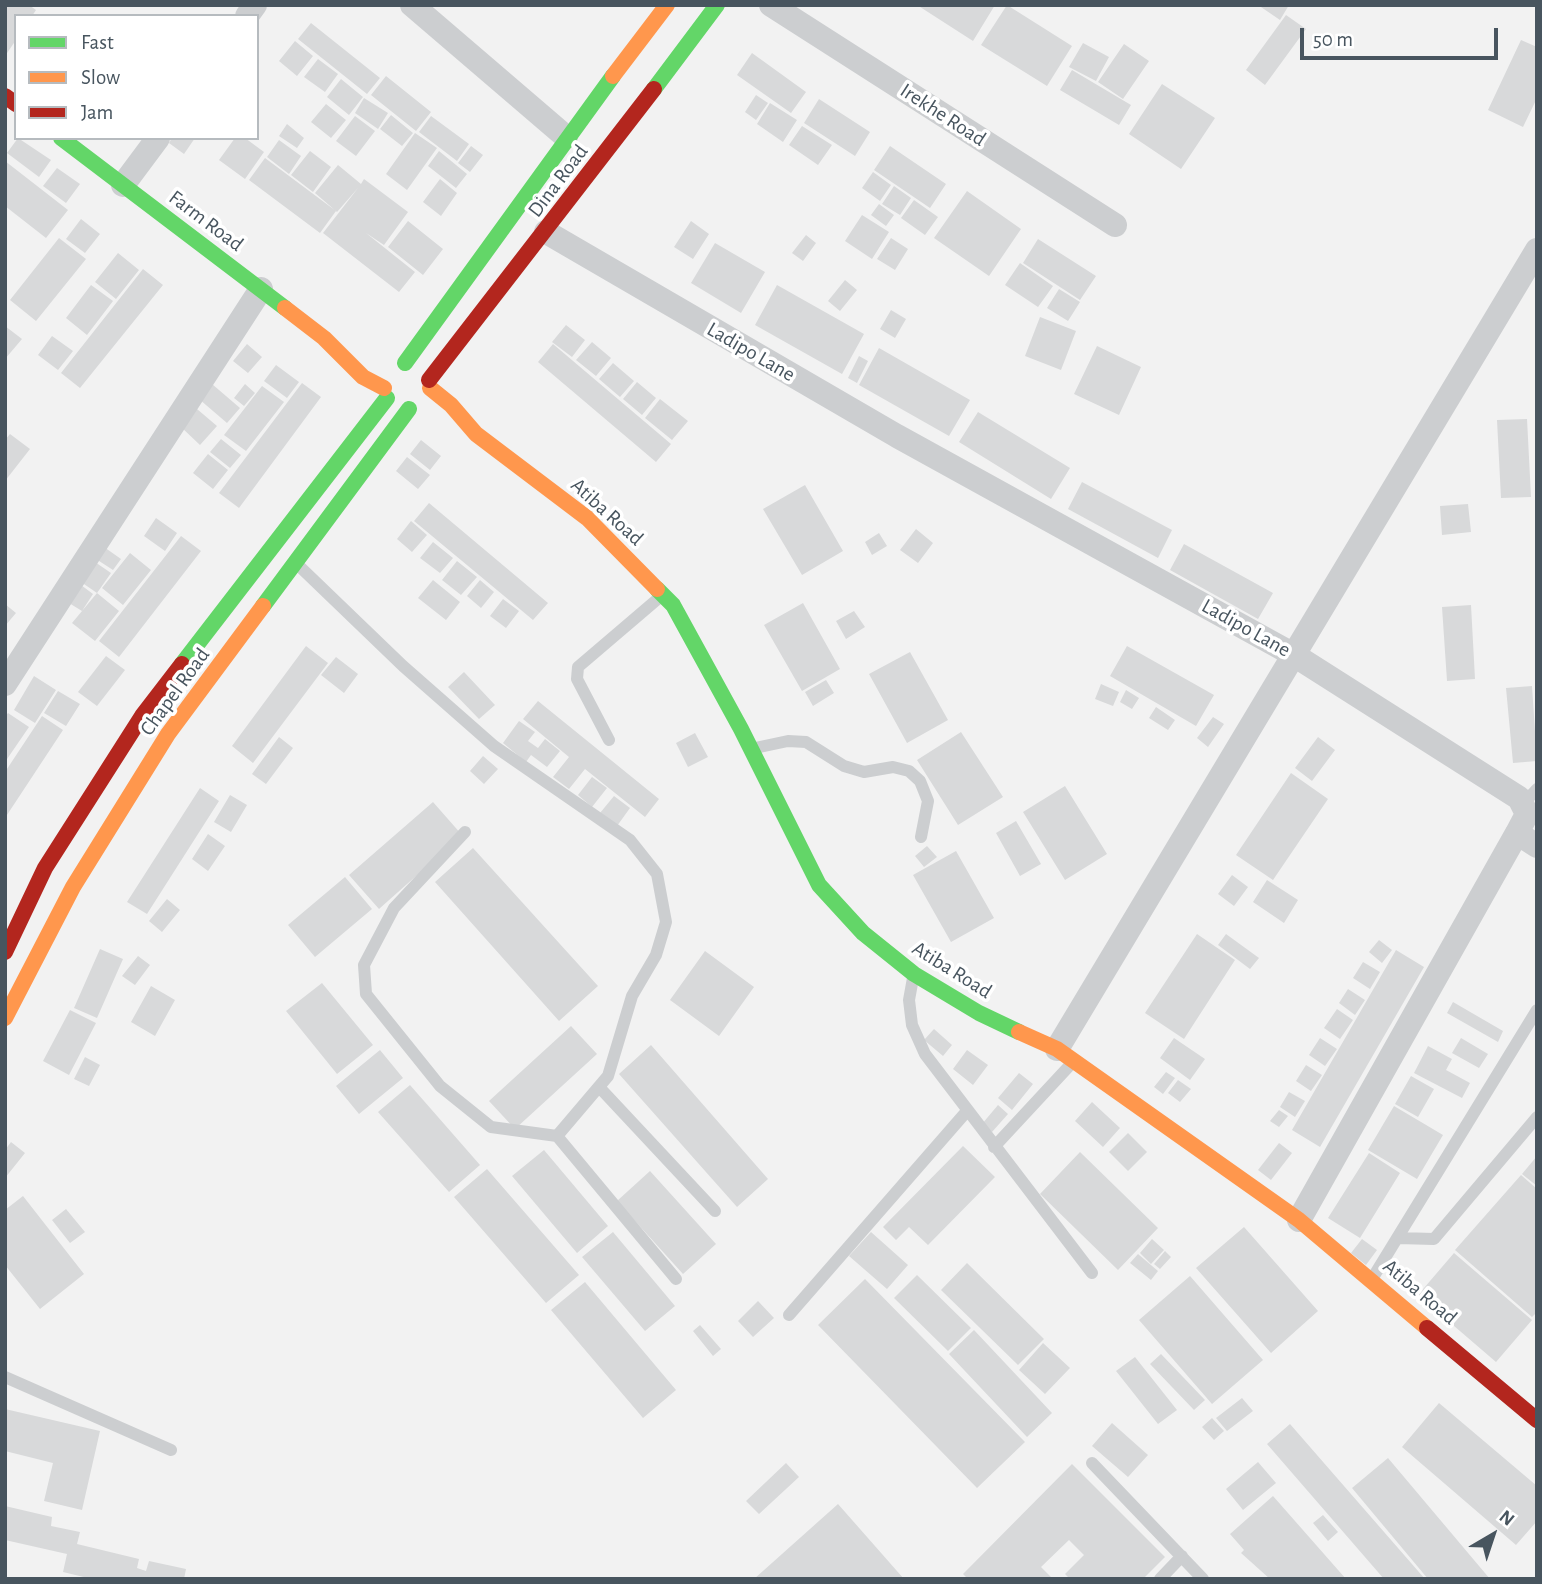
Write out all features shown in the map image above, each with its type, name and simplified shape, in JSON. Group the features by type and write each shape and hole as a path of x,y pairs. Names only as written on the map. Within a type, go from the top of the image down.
{"street":[{"path":"412,5 566,137"},
{"name":"Dina Road","path":"396,363 667,5"},
{"name":"Dina Road","path":"429,384 717,5"},
{"name":"Irekhe Road","path":"771,5 1115,225"},
{"name":"Farm Road","path":"64,140 324,338 363,377 385,393"},
{"path":"124,186 157,140"},
{"name":"Ladipo Lane","path":"546,233 897,436 1294,655 1518,798 1529,797 1527,840 1299,1220"},
{"path":"1066,1055 1294,655 1537,250"},
{"path":"5,684 261,289"},
{"name":"Farm Road","path":"324,338 363,352"},
{"path":"396,363 420,367 429,384 424,403 417,410 401,409 385,393 387,374 396,363"},
{"name":"Atiba Road","path":"429,384 476,434 587,518 673,605 751,749 819,885 863,933 914,974 979,1013 1066,1055 1299,1220 1537,1420"},
{"name":"Chapel Road","path":"5,953 45,868 142,716 385,393"},
{"name":"Chapel Road","path":"5,1018 73,887 168,734 417,410"},
{"name":"Atiba Road","path":"444,426 476,434"}],"lane":[{"path":"297,563 403,666 494,746 630,839 657,874 666,922 656,955 632,996 612,1066 600,1088 557,1136"},
{"path":"609,740 577,679 578,667 663,595"},
{"path":"751,749 788,741 806,742 844,766 864,772 892,767 909,771 920,781 928,801 921,837"},
{"path":"466,832 394,908 364,965 366,994 440,1086 491,1127 557,1136 676,1279"},
{"path":"914,974 909,1000 912,1025 931,1064 1092,1273"},
{"path":"1372,1279 1537,1010"},
{"path":"994,1147 1066,1055"},
{"path":"600,1088 715,1211"},
{"path":"789,1315 967,1111"},
{"path":"1398,1238 1434,1238 1537,1117"},
{"path":"5,1377 171,1450"},
{"path":"1092,1463 1203,1579"},
{"path":"1160,1579 1182,1556"}],"building":[{"path":"6,5 29,5 36,10 33,14 14,14 14,43 5,56"},
{"path":"917,5 995,5 973,41"},
{"path":"1007,5 1072,46 1047,86 981,45"},
{"path":"1258,5 1289,5 1280,20"},
{"path":"1286,15 1306,29 1265,85 1246,70"},
{"path":"311,23 380,78 367,94 298,39"},
{"path":"1521,40 1537,47 1537,98 1523,127 1488,110"},
{"path":"295,41 313,56 297,76 279,61"},
{"path":"1083,43 1109,57 1096,81 1069,67"},
{"path":"1124,44 1149,61 1123,99 1098,82"},
{"path":"752,53 806,92 791,113 737,75"},
{"path":"318,59 338,74 325,92 304,77"},
{"path":"1072,70 1131,105 1119,125 1060,90"},
{"path":"386,76 431,112 416,131 371,95"},
{"path":"341,79 363,97 349,115 327,97"},
{"path":"1162,84 1215,118 1181,169 1129,134"},
{"path":"756,95 768,103 756,120 745,112"},
{"path":"364,98 388,113 378,129 355,113"},
{"path":"819,99 870,132 855,156 804,123"},
{"path":"770,103 797,120 783,142 757,124"},
{"path":"326,104 346,120 331,138 311,122"},
{"path":"391,115 413,133 402,146 380,129"},
{"path":"355,116 375,131 356,156 336,141"},
{"path":"431,116 469,144 457,161 419,132"},
{"path":"287,124 304,138 297,148 279,136"},
{"path":"802,126 832,145 818,165 789,145"},
{"path":"415,133 437,148 407,190 386,174"},
{"path":"17,140 21,140 51,160 39,177 7,153"},
{"path":"171,140 194,140 184,154 169,143"},
{"path":"234,140 248,140 264,152 245,179 219,160"},
{"path":"279,140 301,156 289,174 267,157"},
{"path":"471,146 483,155 470,172 458,163"},
{"path":"890,146 946,184 930,208 874,170"},
{"path":"310,151 331,167 313,192 291,175"},
{"path":"439,151 467,174 456,188 428,166"},
{"path":"265,158 336,211 320,233 249,180"},
{"path":"5,161 68,210 46,238 5,206"},
{"path":"338,165 361,184 364,179 408,212 384,245 366,233 415,272 399,292 323,233 358,188 337,212 315,193"},
{"path":"57,168 80,184 66,203 43,186"},
{"path":"873,172 891,185 880,201 862,188"},
{"path":"440,179 457,193 441,216 423,202"},
{"path":"894,186 911,198 900,215 882,204"},
{"path":"967,191 1021,229 989,276 934,238"},
{"path":"914,200 938,217 925,235 901,218"},
{"path":"879,204 894,215 886,226 871,215"},
{"path":"862,215 889,232 872,259 845,241"},
{"path":"81,219 100,234 85,253 66,239"},
{"path":"408,221 443,249 423,275 388,247"},
{"path":"691,221 709,234 693,259 674,247"},
{"path":"806,235 816,243 803,261 792,253"},
{"path":"59,238 86,259 36,321 10,300"},
{"path":"891,238 908,249 895,270 877,259"},
{"path":"1038,239 1096,276 1080,300 1023,263"},
{"path":"715,243 765,272 741,313 691,283"},
{"path":"118,253 139,270 116,299 95,282"},
{"path":"1020,263 1053,286 1038,307 1005,285"},
{"path":"143,269 163,285 80,388 61,373"},
{"path":"845,280 857,290 840,311 828,301"},
{"path":"91,285 113,301 87,335 66,318"},
{"path":"777,285 864,334 842,374 755,325"},
{"path":"1059,289 1080,302 1068,321 1047,308"},
{"path":"891,310 906,319 895,338 880,329"},
{"path":"1040,317 1076,331 1061,370 1025,356"},
{"path":"566,325 585,340 572,357 552,342"},
{"path":"5,326 22,339 5,359"},
{"path":"52,336 73,351 58,370 38,355"},
{"path":"592,342 611,358 596,376 576,360"},
{"path":"247,344 262,357 248,373 233,361"},
{"path":"553,344 671,444 656,462 538,362"},
{"path":"1097,346 1141,367 1119,415 1074,394"},
{"path":"879,348 970,400 949,436 859,385"},
{"path":"859,356 868,361 857,383 848,378"},
{"path":"613,363 634,381 620,397 599,379"},
{"path":"276,365 299,382 287,398 264,381"},
{"path":"637,382 656,398 642,415 623,399"},
{"path":"302,383 321,397 239,508 219,493"},
{"path":"212,384 240,408 227,423 199,399"},
{"path":"245,384 255,393 244,406 234,398"},
{"path":"262,386 284,402 246,451 224,435"},
{"path":"660,399 688,421 672,440 645,418"},
{"path":"197,409 217,426 200,445 181,427"},
{"path":"978,412 1070,468 1051,499 959,442"},
{"path":"1527,419 1531,497 1501,498 1497,420"},
{"path":"10,434 30,449 5,481 5,440"},
{"path":"221,439 241,455 230,468 210,452"},
{"path":"421,440 441,456 430,470 410,454"},
{"path":"208,454 228,470 213,489 193,473"},
{"path":"407,457 430,475 418,489 396,471"},
{"path":"1082,482 1172,530 1158,558 1068,509"},
{"path":"805,485 843,551 802,575 763,509"},
{"path":"429,503 548,603 533,620 414,521"},
{"path":"1468,504 1471,532 1442,535 1440,506"},
{"path":"156,518 177,533 165,551 144,536"},
{"path":"411,521 427,535 412,552 397,539"},
{"path":"916,529 933,543 918,563 900,550"},
{"path":"879,533 887,546 872,555 865,542"},
{"path":"181,536 201,551 119,657 99,641"},
{"path":"433,542 453,558 440,573 420,558"},
{"path":"1184,544 1273,593 1258,619 1170,570"},
{"path":"104,547 121,559 113,570 96,559"},
{"path":"130,553 151,570 123,605 102,588"},
{"path":"457,561 477,577 461,595 442,580"},
{"path":"95,562 111,573 97,593 81,582"},
{"path":"433,580 460,602 446,620 418,598"},
{"path":"480,580 494,592 481,608 467,596"},
{"path":"81,585 93,594 82,611 69,603"},
{"path":"97,593 119,611 95,641 72,623"},
{"path":"503,599 519,611 506,628 490,616"},
{"path":"803,603 840,669 802,691 764,625"},
{"path":"5,604 16,613 5,626"},
{"path":"1471,605 1475,679 1447,681 1442,607"},
{"path":"854,611 865,627 846,639 836,621"},
{"path":"306,646 328,663 253,763 232,746"},
{"path":"1127,646 1214,695 1196,726 1110,676"},
{"path":"910,652 948,720 907,743 869,674"},
{"path":"106,656 125,670 97,706 78,692"},
{"path":"336,657 358,674 344,693 321,675"},
{"path":"464,672 495,705 479,719 448,687"},
{"path":"34,676 56,690 35,723 14,710"},
{"path":"826,680 834,693 813,706 805,692"},
{"path":"1101,684 1119,692 1113,706 1095,699"},
{"path":"1532,686 1537,761 1513,763 1506,688"},
{"path":"1126,690 1139,698 1132,709 1120,702"},
{"path":"58,691 80,704 66,726 44,713"},
{"path":"538,701 659,799 645,817 585,769 569,789 553,777 569,757 523,719"},
{"path":"1156,707 1175,720 1168,730 1149,718"},
{"path":"8,713 29,727 5,762 5,717"},
{"path":"42,716 63,730 5,818 5,772"},
{"path":"1213,717 1224,724 1208,747 1197,738"},
{"path":"519,721 535,732 528,741 538,748 545,739 560,751 547,767 531,755 526,762 503,743"},
{"path":"961,732 1003,797 958,825 917,760"},
{"path":"695,733 708,757 688,767 676,743"},
{"path":"279,737 293,748 266,784 252,774"},
{"path":"1318,737 1335,750 1312,781 1295,768"},
{"path":"483,756 498,769 484,784 470,771"},
{"path":"1291,773 1328,799 1273,880 1236,855"},
{"path":"592,777 607,788 592,807 578,795"},
{"path":"1065,786 1107,854 1065,880 1023,812"},
{"path":"200,788 219,801 147,914 127,902"},
{"path":"230,795 247,805 231,832 214,822"},
{"path":"614,796 630,808 617,826 600,813"},
{"path":"433,802 462,835 379,909 349,875"},
{"path":"1016,821 1041,864 1020,876 996,833"},
{"path":"208,834 225,846 208,871 192,859"},
{"path":"927,846 937,857 924,867 915,856"},
{"path":"473,848 598,986 559,1021 435,882"},
{"path":"956,851 994,918 951,942 913,875"},
{"path":"1232,875 1248,887 1234,906 1218,894"},
{"path":"345,877 372,909 315,957 288,925"},
{"path":"1267,880 1298,900 1284,923 1253,902"},
{"path":"167,899 180,910 162,932 149,921"},
{"path":"1197,934 1235,960 1184,1039 1145,1013"},
{"path":"1226,934 1259,958 1250,969 1218,945"},
{"path":"1379,940 1392,950 1382,963 1369,952"},
{"path":"100,949 123,959 97,1018 74,1008"},
{"path":"1396,950 1424,967 1320,1147 1292,1130"},
{"path":"705,951 754,987 719,1036 670,1000"},
{"path":"138,956 150,965 135,985 122,976"},
{"path":"1363,962 1380,972 1370,989 1353,978"},
{"path":"322,983 373,1045 337,1074 286,1011"},
{"path":"151,986 175,1000 155,1036 131,1022"},
{"path":"1348,989 1365,1000 1355,1015 1339,1003"},
{"path":"1453,1002 1503,1031 1498,1042 1447,1013"},
{"path":"1337,1009 1353,1020 1340,1039 1324,1028"},
{"path":"70,1010 96,1023 69,1075 43,1061"},
{"path":"571,1026 597,1054 515,1129 489,1101"},
{"path":"934,1029 952,1045 943,1056 924,1040"},
{"path":"1174,1038 1205,1059 1190,1080 1160,1058"},
{"path":"1320,1038 1337,1049 1325,1066 1309,1055"},
{"path":"1461,1038 1488,1054 1479,1068 1452,1053"},
{"path":"651,1045 768,1179 737,1207 619,1074"},
{"path":"1428,1046 1452,1059 1446,1070 1470,1083 1462,1098 1414,1073"},
{"path":"380,1050 403,1078 359,1114 336,1086"},
{"path":"967,1050 988,1065 973,1085 953,1069"},
{"path":"85,1057 100,1065 89,1086 74,1079"},
{"path":"1306,1065 1322,1075 1311,1091 1296,1081"},
{"path":"1166,1072 1175,1078 1163,1094 1154,1087"},
{"path":"1019,1073 1033,1084 1012,1110 998,1098"},
{"path":"1411,1076 1434,1089 1418,1117 1395,1104"},
{"path":"1178,1080 1191,1089 1180,1102 1168,1093"},
{"path":"410,1085 480,1165 449,1192 378,1112"},
{"path":"1289,1092 1305,1101 1295,1117 1280,1107"},
{"path":"1092,1102 1120,1128 1103,1147 1075,1121"},
{"path":"998,1105 1008,1114 992,1132 982,1124"},
{"path":"1394,1106 1443,1135 1417,1179 1368,1150"},
{"path":"1279,1110 1288,1116 1279,1127 1270,1121"},
{"path":"1128,1133 1147,1152 1128,1171 1109,1152"},
{"path":"11,1142 25,1153 5,1178 5,1150"},
{"path":"1279,1143 1292,1153 1271,1180 1258,1170"},
{"path":"963,1146 995,1177 928,1245 909,1227 896,1240 883,1227"},
{"path":"544,1150 608,1226 577,1253 512,1176"},
{"path":"1080,1152 1158,1228 1118,1270 1040,1194"},
{"path":"1369,1153 1400,1173 1360,1238 1328,1218"},
{"path":"1537,1156 1537,1186 1522,1174"},
{"path":"487,1169 579,1275 546,1303 454,1197"},
{"path":"650,1171 716,1244 683,1274 617,1201"},
{"path":"1521,1175 1537,1189 1537,1312 1532,1317 1455,1250"},
{"path":"23,1196 84,1274 40,1309 5,1265 5,1210"},
{"path":"66,1209 85,1232 70,1243 52,1220"},
{"path":"1244,1227 1318,1311 1271,1353 1196,1268"},
{"path":"613,1232 675,1306 645,1331 582,1257"},
{"path":"871,1232 908,1265 887,1289 849,1256"},
{"path":"1152,1239 1164,1250 1151,1264 1140,1253"},
{"path":"1362,1239 1377,1250 1366,1265 1351,1253"},
{"path":"1165,1251 1171,1257 1160,1269 1154,1264"},
{"path":"1454,1253 1532,1320 1496,1362 1418,1295"},
{"path":"1138,1254 1158,1271 1151,1280 1130,1263"},
{"path":"967,1263 1044,1339 1018,1365 941,1290"},
{"path":"917,1275 971,1328 948,1351 894,1298"},
{"path":"1190,1276 1263,1360 1212,1404 1139,1320"},
{"path":"865,1279 1025,1442 977,1488 818,1325"},
{"path":"585,1282 676,1390 643,1418 551,1310"},
{"path":"758,1301 774,1318 753,1337 738,1321"},
{"path":"700,1325 721,1349 713,1356 693,1331"},
{"path":"974,1330 1052,1413 1027,1437 949,1354"},
{"path":"1043,1343 1070,1368 1045,1394 1019,1370"},
{"path":"1161,1354 1205,1400 1194,1410 1150,1364"},
{"path":"1135,1357 1177,1410 1158,1424 1116,1371"},
{"path":"1242,1398 1253,1411 1227,1431 1216,1418"},
{"path":"1439,1403 1537,1486 1537,1521 1516,1545 1402,1447"},
{"path":"5,1409 100,1431 82,1510 44,1501 53,1463 5,1451"},
{"path":"1212,1418 1224,1431 1214,1440 1202,1427"},
{"path":"1112,1423 1148,1455 1128,1477 1092,1446"},
{"path":"1290,1424 1425,1579 1384,1579 1267,1444"},
{"path":"1388,1458 1490,1579 1428,1579 1352,1488"},
{"path":"1258,1462 1276,1483 1243,1510 1226,1489"},
{"path":"786,1463 799,1477 759,1514 746,1501"},
{"path":"1072,1464 1165,1557 1143,1579 1070,1579 1065,1574 1084,1555 1069,1540 1041,1567 1053,1579 968,1579 963,1574"},
{"path":"1273,1496 1346,1579 1270,1579 1241,1553 1244,1550 1230,1534"},
{"path":"838,1504 904,1579 754,1579"},
{"path":"5,1506 52,1517 51,1526 80,1532 77,1544 139,1559 137,1568 146,1571 149,1561 186,1569 184,1579 92,1579 63,1572 67,1554 5,1540"},
{"path":"1323,1515 1338,1532 1328,1541 1313,1523"}],"traffic: fast":[{"path":"654,89 717,5"},
{"path":"405,363 613,76"},
{"path":"64,140 285,308"},
{"path":"182,664 387,398"},
{"path":"263,606 409,409"},
{"path":"657,589 673,605 741,729 819,885 863,933 914,974 979,1013 1019,1032"}],"traffic: slow":[{"path":"613,76 667,5"},
{"path":"285,308 324,338 363,377 384,388"},
{"path":"430,388 451,405 476,434 587,518 657,589"},
{"path":"5,1018 73,887 168,734 263,606"},
{"path":"1019,1032 1057,1049 1299,1220 1427,1328"}],"traffic: jam":[{"path":"429,380 654,89"},
{"path":"5,96 14,103"},
{"path":"5,952 45,868 142,716 182,664"},
{"path":"1427,1328 1537,1420"}]}
